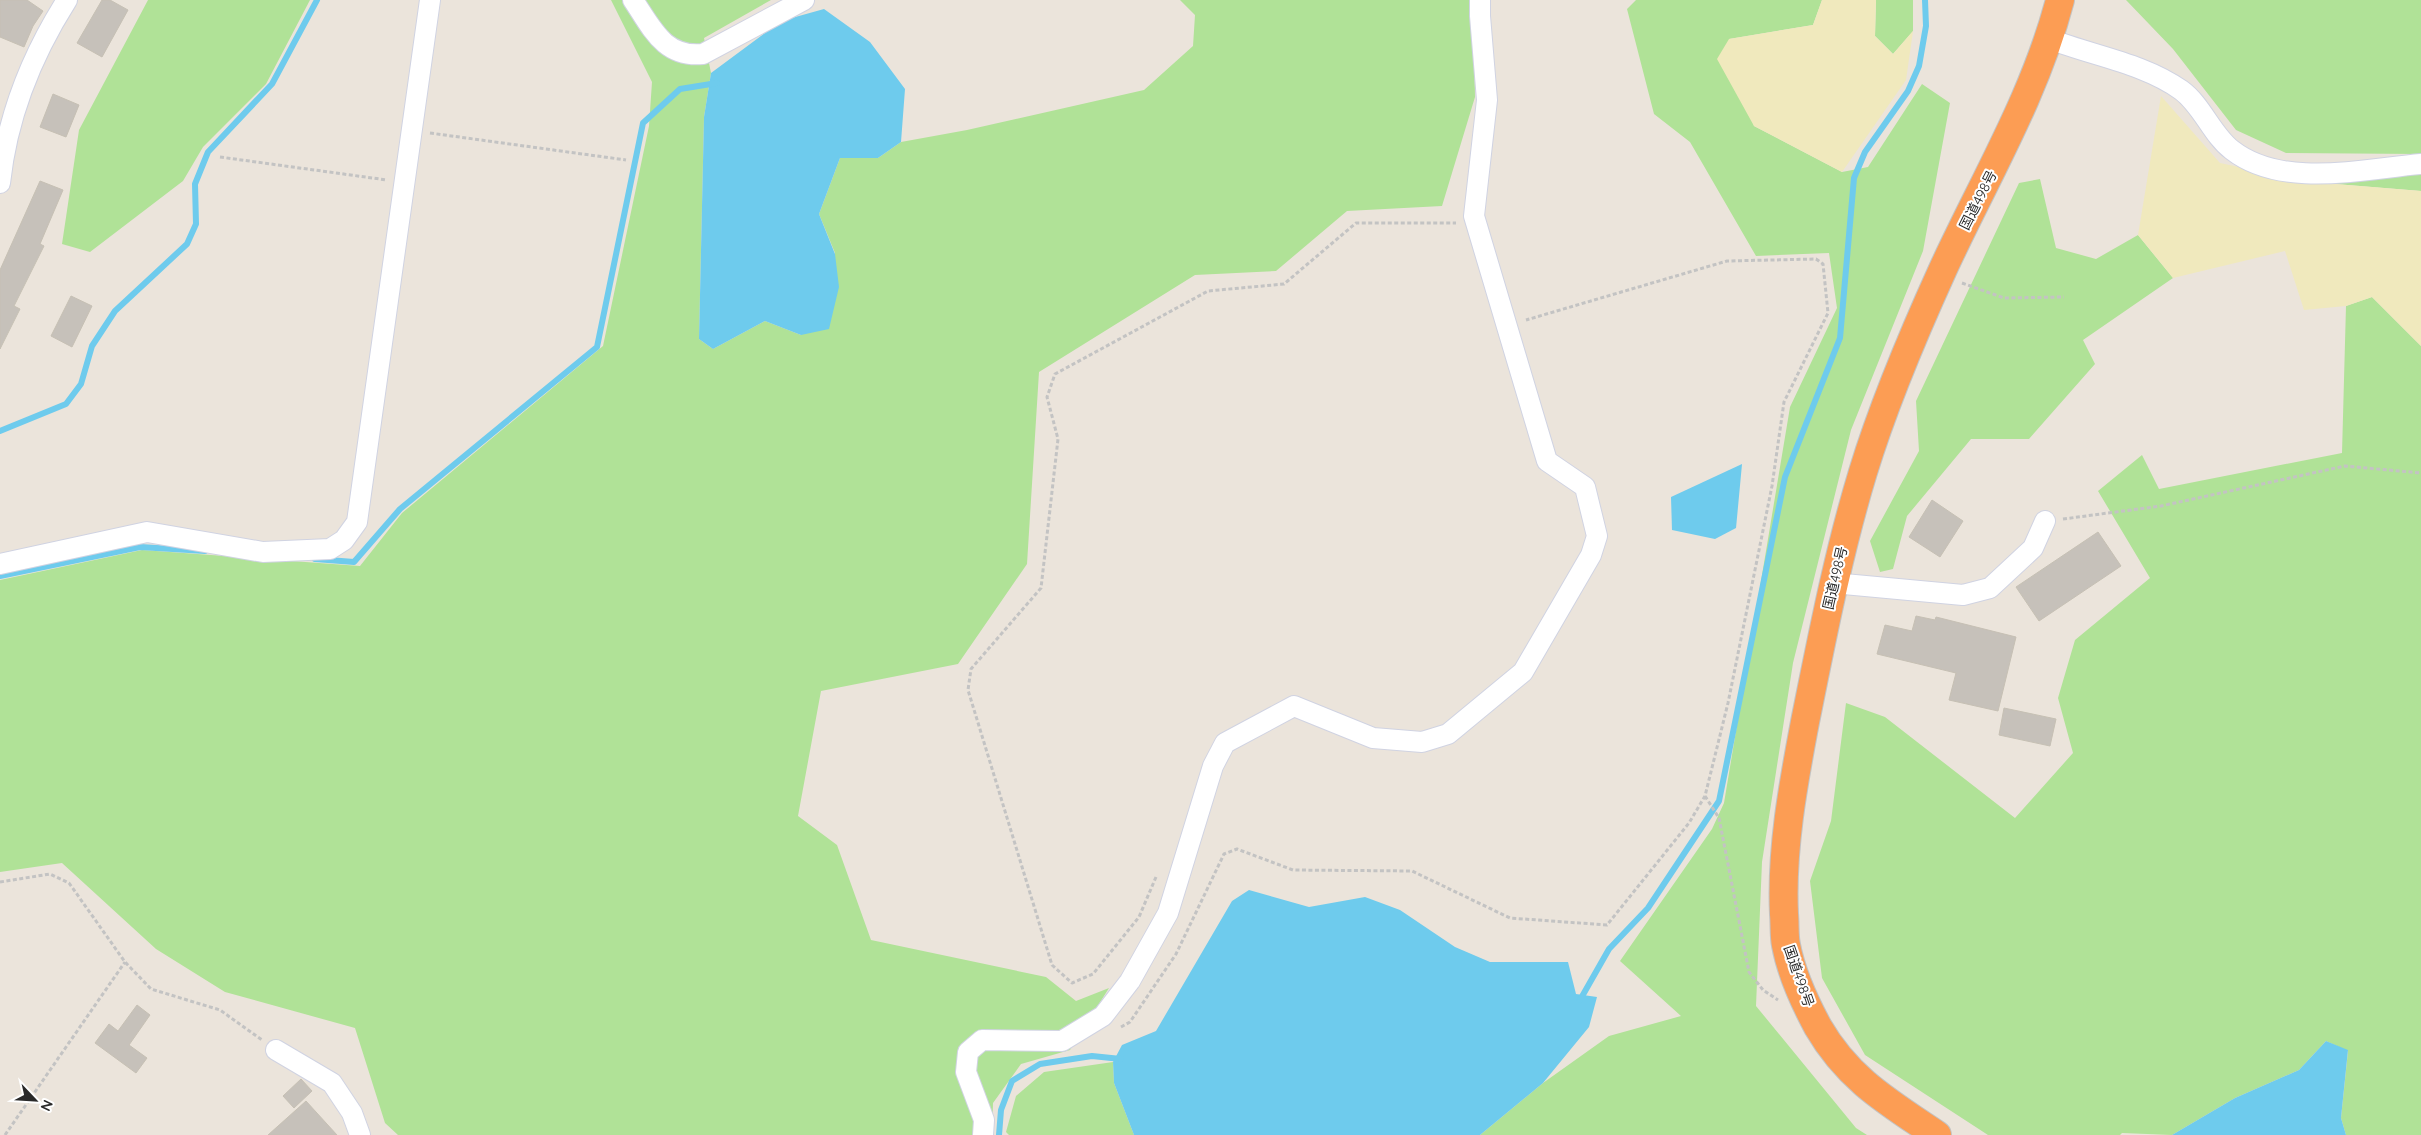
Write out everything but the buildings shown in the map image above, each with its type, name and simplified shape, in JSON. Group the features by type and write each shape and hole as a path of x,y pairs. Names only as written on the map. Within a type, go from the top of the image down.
{"highway":[{"name":"国道498号","path":"1937,1135 1863,1084 1840,1060 1818,1026 1800,987 1786,945 1783,893 1786,837 1800,750 1833,583 1863,471 1893,387 1944,268 2011,133 2050,39 2060,0"}],"street":[{"path":"0,183 2,162 17,100 55,20 68,0"},
{"path":"0,564 148,532 263,552 330,548 344,540 357,522 430,0"},
{"path":"633,0 658,36 673,50 689,55 703,54 804,0"},
{"path":"983,1135 984,1120 966,1072 968,1052 982,1040 1062,1040 1103,1016 1130,982 1168,914 1213,766 1225,743 1294,706 1373,738 1422,742 1448,734 1523,672 1591,555 1598,536 1585,487 1547,461 1474,216 1487,100 1480,0"},
{"path":"2050,39 2152,73 2182,90 2232,150 2262,167 2302,174 2421,164"},
{"path":"1833,583 1963,595 1990,588 2033,548 2045,522"},
{"path":"276,1050 332,1083 352,1113 360,1135"}],"path":[{"path":"412,130 626,160"},
{"path":"220,157 404,182"},
{"path":"1159,871 1139,917 1093,974 1072,983 1052,965 968,690 971,669 1041,588 1058,440 1047,397 1056,374 1208,291 1284,284 1356,223 1460,223 1474,216"},
{"path":"1112,1031 1130,1022 1176,954 1224,854 1237,849 1293,870 1412,871 1510,918 1607,925 1689,823 1705,796 1728,703 1772,486 1784,402 1828,313 1823,264 1816,259 1727,262 1506,326"},
{"path":"1944,268 1966,286 2004,298 2064,298"},
{"path":"2045,522 2161,506 2345,466 2421,474"},
{"path":"1705,796 1719,818 1749,972 1763,990 1779,1000"},
{"path":"0,882 50,874 69,883 125,962 151,989 220,1010 276,1050"},
{"path":"5,1135 125,962"}],"green space":[{"path":"148,0 310,0 266,84 203,147 183,181 90,252 62,244 79,130"},
{"path":"611,0 771,0 704,38 711,73 704,117 699,339 713,349 765,321 801,335 835,253 819,214 840,158 878,158 901,142 967,130 1144,90 1193,46 1195,15 1180,0 1473,0 1475,97 1442,206 1347,211 1276,271 1195,275 1039,372 1027,564 958,664 821,691 798,816 837,845 871,940 1046,977 1076,1001 1109,988 1070,1050 1021,1064 993,1103 992,1135 398,1135 385,1123 355,1028 225,992 156,949 62,863 0,872 0,580 142,550 360,566 402,513 603,346 649,126 652,82"},
{"path":"1636,0 1822,0 1813,25 1729,39 1754,126 1842,172 1868,167 1922,84 1950,103 1923,251 1851,430 1793,663 1762,862 1756,1006 1856,1128 1867,1135 1480,1135 1543,1083 1609,1036 1681,1016 1620,961 1712,829 1724,803 1790,407 1837,308 1829,253 1756,256 1690,142 1654,114 1627,9"},
{"path":"1876,0 1913,0 1913,31 1893,54 1875,36"},
{"path":"2126,0 2421,0 2421,154 2286,153 2236,130 2173,49"},
{"path":"2421,173 2421,191 2311,182"},
{"path":"2040,179 2056,248 2096,259 2138,235 2173,278 2083,340 2095,364 2029,439 1971,439 1907,516 1893,569 1880,572 1870,541 1919,451 1916,401 2019,183"},
{"path":"2372,297 2421,346 2421,1135 2346,1135 2341,1118 2348,1051 2326,1041 2299,1070 2235,1098 2172,1135 2122,1133 2120,1135 1988,1135 1865,1055 1822,978 1810,881 1831,821 1846,703 1885,717 2015,818 2073,753 2058,698 2075,640 2150,578 2098,491 2142,455 2159,489 2342,453 2346,306"},
{"path":"1113,1062 1114,1083 1134,1135 1009,1135 1006,1132 1016,1096 1044,1072"}],"sand":[{"path":"1822,0 1876,0 1875,36 1893,54 1913,31 1906,80 1842,172 1754,126 1717,59 1729,39 1813,25"},
{"path":"2161,96 2220,163 2311,182 2421,191 2421,346 2372,297 2346,306 2304,310 2285,251 2173,278 2138,235"}],"water":[{"path":"824,9 870,42 905,89 901,142 878,158 840,158 819,214 835,254 839,287 829,329 801,335 765,321 713,349 699,339 704,117 711,73 781,21"},
{"path":"1742,464 1736,528 1715,539 1672,530 1671,497"},
{"path":"1249,890 1309,907 1365,897 1400,910 1455,947 1490,962 1568,962 1576,994 1597,997 1589,1027 1543,1083 1480,1135 1134,1135 1114,1083 1113,1062 1122,1045 1156,1031 1232,901"},
{"path":"2326,1041 2348,1050 2341,1118 2346,1135 2172,1135 2235,1098 2299,1070"}],"waterway":[{"path":"0,431 66,404 81,384 92,346 115,311 187,244 196,224 195,184 208,152 272,84 317,0"},
{"path":"1580,1000 1609,949 1648,908 1719,801 1785,477 1840,338 1854,178 1865,152 1908,91 1919,66 1926,26 1925,0"},
{"path":"315,559 354,562 400,509 597,347 643,123 680,89 717,83"},
{"path":"0,576 140,547 205,551"},
{"path":"999,1135 1001,1110 1012,1081 1040,1064 1092,1056 1121,1059"}]}
